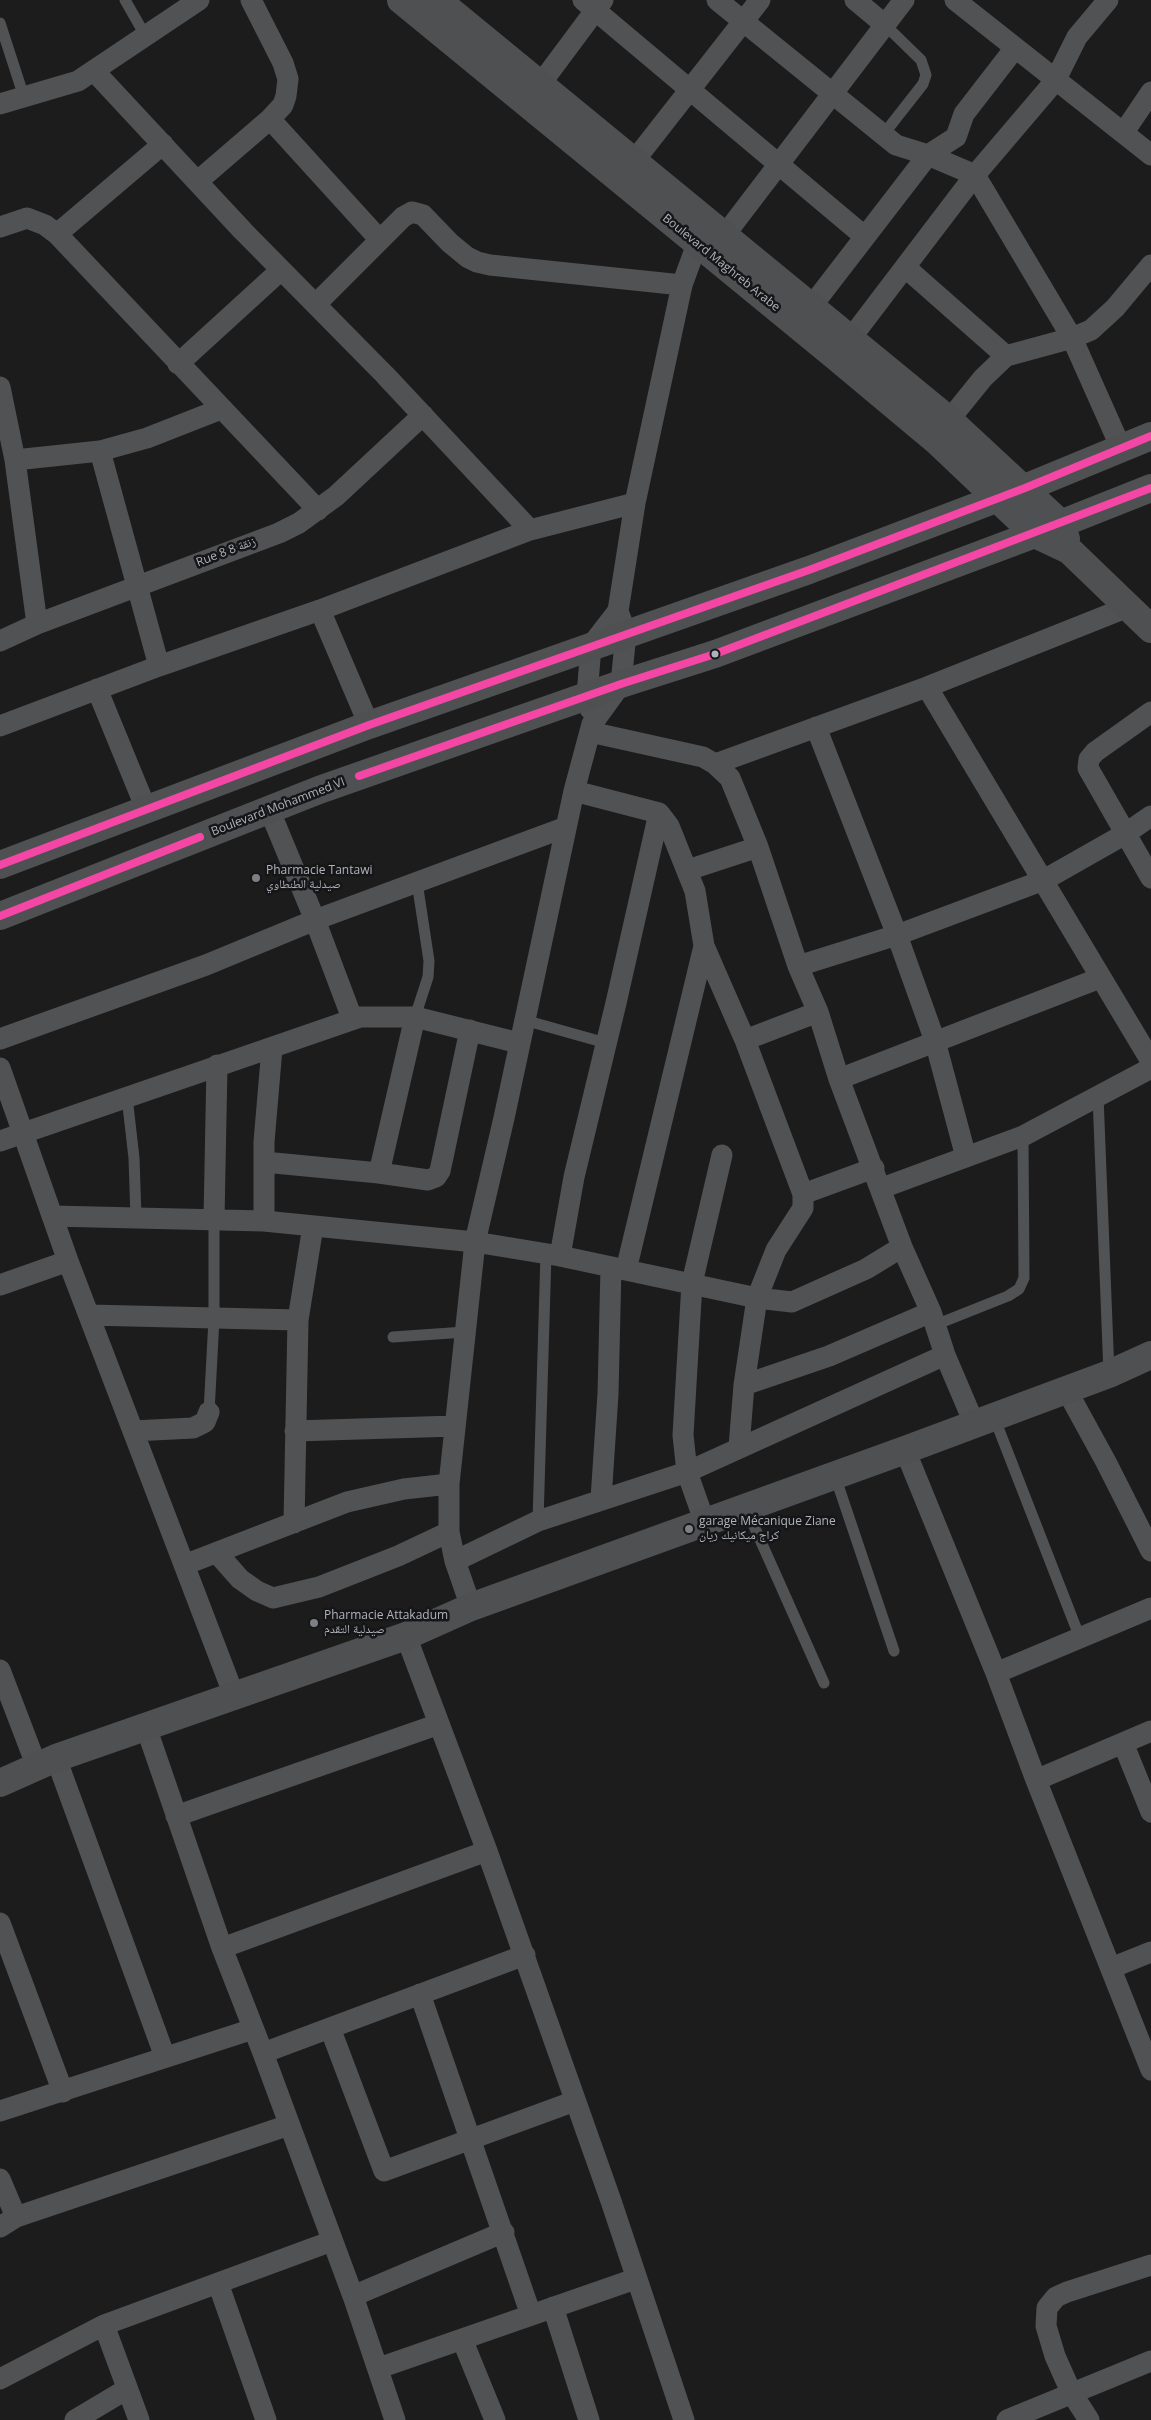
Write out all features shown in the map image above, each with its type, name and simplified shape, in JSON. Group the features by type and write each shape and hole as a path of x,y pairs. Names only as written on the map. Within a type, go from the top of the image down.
{"street":[{"path":"0,104 78,81 95,72 199,0"},
{"path":"198,181 270,119 282,105 288,79 283,63 251,0"},
{"name":"Boulevard Maghreb Arabe","path":"401,0 710,235 851,338 949,420 1025,488 1061,524"},
{"path":"717,0 882,135 908,150 928,155 975,175 1072,338 1121,448"},
{"path":"634,161 688,89 760,0"},
{"path":"855,0 884,24"},
{"path":"471,1607 455,1561 449,1532 449,1484 475,1242 574,791 591,728 621,684 622,622 635,503 682,285 710,235 779,163 904,0"},
{"path":"851,338 904,267 958,201 975,175 1055,81 1077,37 1108,0"},
{"path":"539,86 594,3 688,89 779,163 864,236"},
{"path":"968,4 1015,48 1151,155"},
{"name":"Boulevard Maghreb Arabe","path":"452,5 539,86 634,161 710,235 938,442 1035,534 1069,550"},
{"path":"811,307 928,155 956,137 964,114 1015,48"},
{"path":"95,72 281,270 423,415 530,530"},
{"path":"1124,132 1151,92"},
{"path":"270,119 380,240"},
{"path":"57,234 162,144"},
{"path":"316,304 408,214 417,212 428,220 466,257 490,266 682,285"},
{"path":"0,227 27,218 45,224 57,234 318,510"},
{"path":"949,420 983,378 1006,356 1072,338 1091,330 1108,315 1151,265"},
{"path":"904,267 1006,356"},
{"path":"178,364 281,270"},
{"path":"0,387 3,422 15,460 37,624"},
{"path":"15,460 100,451 147,438 222,410"},
{"name":"Rue 8 8 زنقة","path":"0,641 37,624 279,533 318,510 357,477 423,415"},
{"path":"0,865 147,811 369,725 591,646 622,622 800,573 997,499 1151,436"},
{"path":"100,451 159,666"},
{"name":"Boulevard Mohammed VI","path":"0,916 269,809 621,684 714,654 1035,534 1151,488"},
{"path":"0,726 159,666 320,610 530,530 635,503"},
{"path":"1061,524 1069,550 1151,629"},
{"path":"716,764 927,687 1128,606"},
{"path":"320,610 369,725"},
{"path":"591,646 587,696 591,728"},
{"path":"927,687 1151,1061"},
{"path":"97,689 147,811"},
{"path":"1151,712 1095,752 1089,759 1088,768 1151,878"},
{"path":"816,727 897,935 935,1041 966,1157"},
{"path":"591,728 689,753 716,764 730,778 758,847 798,966 818,1012 839,1079 882,1188 902,1247 933,1319 945,1355 984,1419"},
{"path":"574,791 659,813 674,834 699,906 704,946 744,1040 803,1194 803,1208 776,1250 757,1298 744,1385 739,1447"},
{"path":"269,809 315,920 352,1018"},
{"path":"553,1255 574,1177 659,813"},
{"path":"798,966 897,935 1044,880 1125,834 1151,816"},
{"path":"0,1039 206,965 315,920 566,827"},
{"path":"688,870 758,847"},
{"path":"601,1499 618,1269 704,946"},
{"path":"839,1079 1100,978"},
{"path":"744,1040 818,1012"},
{"path":"0,1141 217,1065 272,1048 352,1018 374,1015 414,1017 519,1043"},
{"path":"379,1173 414,1017"},
{"path":"264,1162 379,1173 428,1180 438,1174 470,1030"},
{"path":"264,1221 264,1162 272,1048"},
{"path":"214,1218 217,1065"},
{"path":"0,1068 68,1261 234,1698"},
{"path":"882,1188 1023,1136 1151,1068"},
{"path":"705,1523 687,1472 683,1435 692,1283 722,1155"},
{"path":"803,1194 874,1168"},
{"path":"52,1216 214,1218 264,1221 475,1242 553,1255 757,1298 792,1302 814,1294 866,1269 902,1247"},
{"path":"294,1523 298,1320 313,1226"},
{"path":"0,1284 68,1261"},
{"path":"89,1315 298,1320"},
{"path":"744,1385 933,1319"},
{"path":"455,1561 538,1521 687,1472 945,1355"},
{"path":"0,1783 47,1763 406,1636 471,1607 835,1476 1109,1374 1151,1355"},
{"path":"1066,1389 1146,1524 1151,1550"},
{"path":"133,1431 193,1428 205,1422 209,1412"},
{"path":"295,1430 455,1426"},
{"path":"905,1450 996,1673 1036,1780 1151,2070"},
{"path":"184,1565 347,1502 404,1488 449,1484"},
{"path":"217,1553 240,1579 257,1592 272,1598 319,1587 398,1556 449,1532"},
{"path":"996,1673 1151,1608"},
{"path":"406,1636 525,1955 684,2420"},
{"path":"0,1670 47,1763 165,2057"},
{"path":"176,1816 439,1724"},
{"path":"146,1728 222,1948 353,2296 379,2368 395,2420"},
{"path":"1036,1780 1151,1731"},
{"path":"1123,1743 1151,1812"},
{"path":"222,1948 487,1851"},
{"path":"0,1923 63,2092"},
{"path":"1111,1968 1151,1952"},
{"path":"263,2053 525,1955"},
{"path":"420,1994 504,2232 531,2315"},
{"path":"330,2028 384,2172 470,2138 575,2101"},
{"path":"0,2111 253,2029"},
{"path":"0,2179 8,2222 289,2125"},
{"path":"353,2296 504,2232"},
{"path":"0,2380 104,2325 332,2241"},
{"path":"1089,2420 1071,2392 1055,2356 1046,2326 1047,2308 1051,2300 1067,2292 1151,2265"},
{"path":"379,2368 635,2279"},
{"path":"218,2283 266,2420"},
{"path":"553,2307 589,2420"},
{"path":"104,2325 138,2420"},
{"path":"462,2339 495,2420"},
{"path":"1007,2420 1071,2392 1151,2361"},
{"path":"75,2420 127,2389"}],"lane":[{"path":"125,0 145,36"},
{"path":"0,24 24,98"},
{"path":"882,135 923,84 926,75 921,60 884,24"},
{"path":"414,1017 428,977 429,961 417,882"},
{"path":"524,1020 606,1043"},
{"path":"1098,1096 1109,1374"},
{"path":"127,1097 134,1158 136,1217"},
{"path":"933,1319 1008,1296 1019,1289 1024,1278 1023,1136"},
{"path":"209,1412 214,1318 214,1218"},
{"path":"538,1521 553,1255"},
{"path":"393,1337 465,1332"},
{"path":"984,1419 1080,1638"},
{"path":"835,1476 894,1651"},
{"path":"746,1508 824,1682"}],"transit line":[{"path":"0,865 369,725 809,570 1025,488 1151,436"},
{"path":"359,776 621,684 715,654 1151,488"},
{"path":"0,916 200,837"}],"place":[{"name":"Pharmacie Tantawi صيدلية الطنطاوي","path":"256,878"},
{"name":"garage Mécanique Ziane كراج ميكانيك زيان","path":"689,1529"},
{"name":"Pharmacie Attakadum صيدلية التقدم","path":"314,1623"}]}
